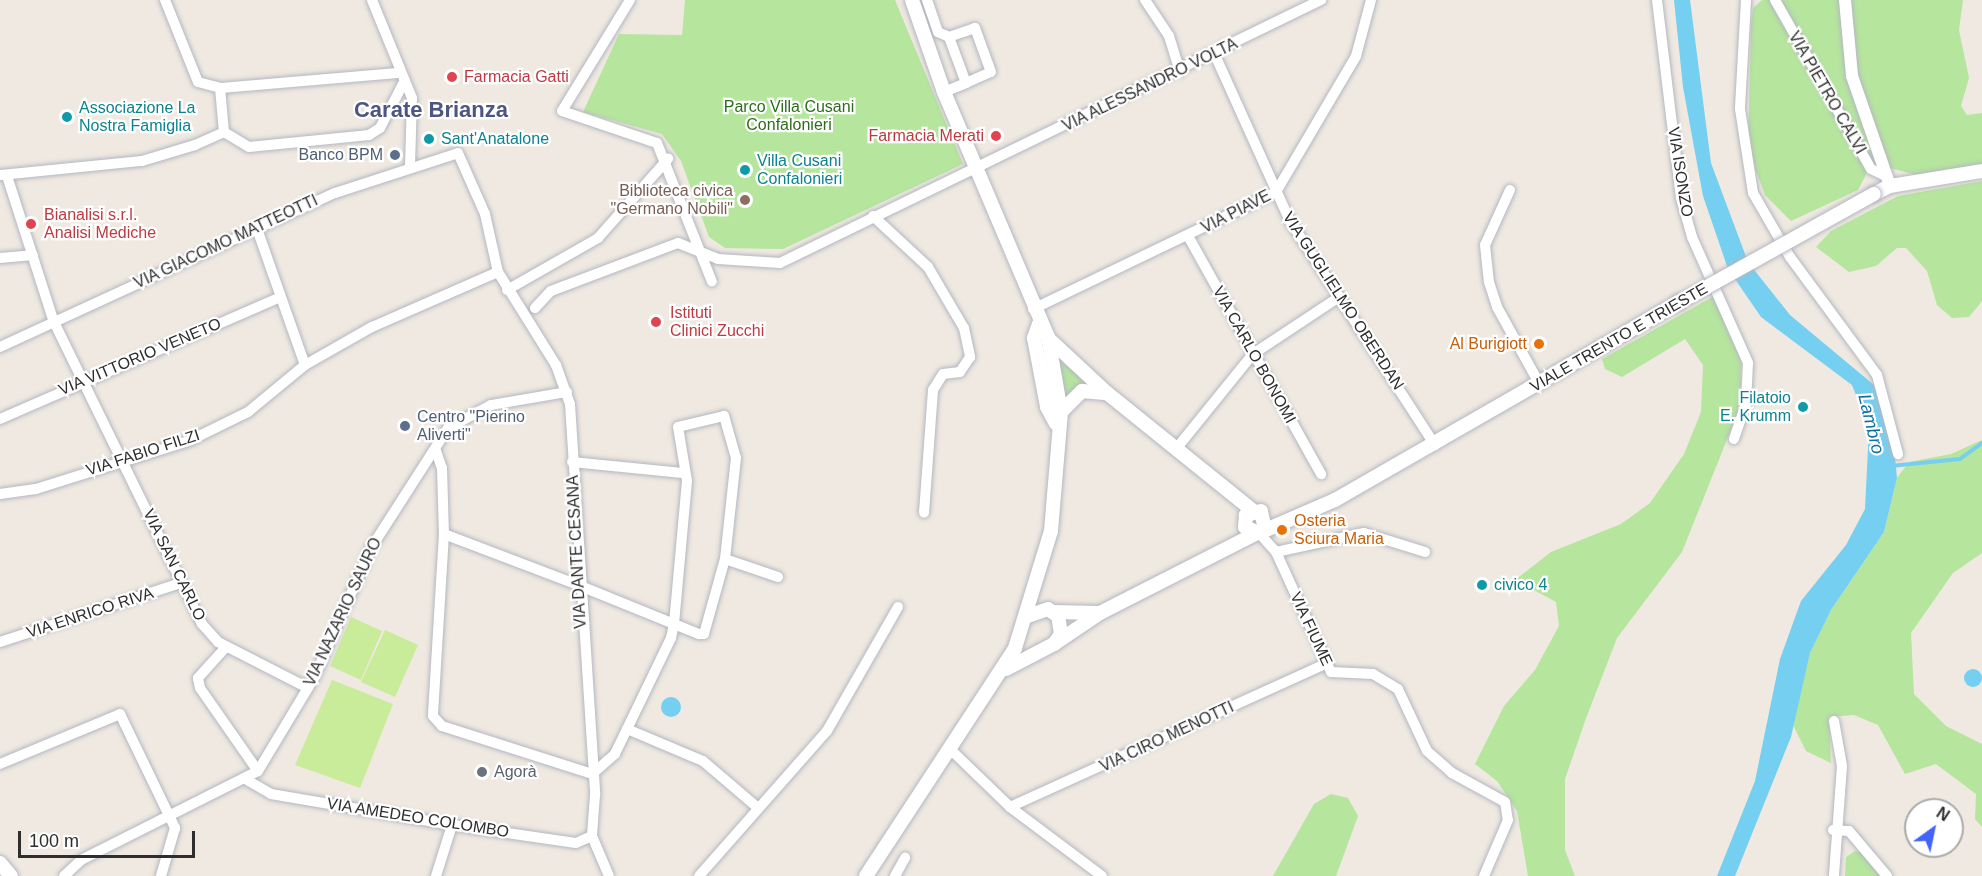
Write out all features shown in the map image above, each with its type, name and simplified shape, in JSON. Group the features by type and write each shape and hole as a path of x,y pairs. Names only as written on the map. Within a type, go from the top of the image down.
{"main road":[{"path":"912,0 944,92 976,164 1039,324 1048,337 1107,393 1232,494 1251,516 1260,532"},
{"name":"VIALE TRENTO E TRIESTE","path":"1251,516 1302,513 1435,445 1678,303 1874,194 1888,181 1982,171"},
{"path":"1039,324 1034,338 1047,407 1058,418"},
{"path":"867,876 950,749 1006,669 1038,582 1051,531 1058,418 1048,337"},
{"path":"1058,418 1082,392 1107,393"},
{"path":"1006,669 1100,613 1215,553 1302,513"},
{"path":"1251,516 1260,532"},
{"path":"1215,553 1251,516"},
{"path":"1038,582 1062,628 1048,646"},
{"path":"1023,623 1051,610 1100,613"},
{"path":"1023,623 1026,640 1048,646"},
{"path":"0,862 10,876"}],"street":[{"path":"165,0 198,82 220,88 398,72"},
{"path":"372,0 398,72 412,98 410,166"},
{"path":"630,0 562,111 639,134 657,143 668,159 712,282"},
{"path":"927,0 938,32 949,37 975,28 991,72 944,92"},
{"path":"1144,0 1169,36 1180,71"},
{"name":"VIA ALESSANDRO VOLTA","path":"535,308 551,291 678,243 728,261 780,263 976,164 1215,55 1321,0"},
{"name":"VIA PIAVE","path":"1033,309 1276,192 1356,56 1371,0"},
{"name":"VIA ISONZO","path":"1657,0 1681,198 1692,237 1748,363 1746,404 1734,439"},
{"path":"1746,0 1740,109 1753,193 1790,257 1886,390 1898,454"},
{"name":"VIA PIETRO CALVI","path":"1775,0 1870,169 1888,181"},
{"path":"1845,0 1852,76 1888,181"},
{"path":"949,37 966,83"},
{"name":"VIA GUGLIELMO OBERDAN","path":"1215,55 1276,192 1435,445"},
{"path":"224,132 249,147 369,135 380,128 403,84"},
{"path":"220,88 224,132"},
{"path":"3,175 142,161 224,132"},
{"name":"VIA GIACOMO MATTEOTTI","path":"0,347 256,226 410,166 458,153"},
{"name":"VIA DANTE CESANA","path":"458,153 485,214 498,272 514,303 540,337 567,392 592,774 592,836"},
{"path":"507,290 598,238 668,159"},
{"name":"VIA SAN CARLO","path":"3,175 33,255 54,322 123,458 202,624 226,647 308,688"},
{"path":"1510,190 1485,245 1489,282 1497,307 1540,385"},
{"path":"873,216 928,267 964,328 970,357 960,372 943,374 933,390 924,513"},
{"path":"256,226 305,365"},
{"name":"VIA CARLO BONOMI","path":"1188,236 1321,474"},
{"path":"0,258 33,255"},
{"name":"VIA FABIO FILZI","path":"0,494 36,489 123,458 191,440 248,412 305,365 372,327 498,272"},
{"name":"VIA VITTORIO VENETO","path":"0,418 281,297"},
{"path":"1176,449 1253,354 1340,297"},
{"path":"514,303 535,308"},
{"name":"VIA DANTE CESANA","path":"535,308 540,337"},
{"name":"VIA NAZARIO SAURO","path":"168,818 247,780 258,771 308,688 371,548 436,451 448,428 473,411 567,392"},
{"path":"436,451 442,468 444,534 433,706 442,726 592,774 615,754 666,656 674,624 687,481 682,473 678,427 724,416 736,458 725,559 706,631 699,634 674,624 578,585 444,534"},
{"path":"572,462 682,473"},
{"name":"VIA FIUME","path":"1260,532 1276,552 1325,664 1331,672 1373,674 1398,689 1427,751 1452,773 1505,802 1508,820 1484,876"},
{"path":"1276,552 1365,533 1425,552"},
{"path":"725,559 778,577"},
{"name":"VIA ENRICO RIVA","path":"0,642 181,583"},
{"path":"699,876 826,731 898,607"},
{"path":"226,647 198,678 200,688 258,771"},
{"name":"VIA CIRO MENOTTI","path":"1010,807 1325,664"},
{"path":"0,764 120,714 168,818 175,828 161,876"},
{"path":"1834,721 1842,766 1833,830 1834,876"},
{"path":"627,729 703,761 758,808"},
{"path":"950,749 1010,807 1102,876"},
{"name":"VIA AMEDEO COLOMBO","path":"247,780 271,794 452,825 576,843 592,836"},
{"path":"64,876 81,860 168,818"},
{"path":"436,876 452,825"},
{"path":"1833,830 1849,831 1887,876"},
{"path":"592,836 609,876"},
{"path":"895,876 905,858"}],"green space":[{"name":"Parco Villa Cusani Confalonieri","path":"685,0 895,0 963,164 783,249 725,248 709,237 681,161 662,134 583,112 619,34 682,35"},
{"path":"1762,0 1963,0 1959,30 1969,78 1961,106 1967,115 1982,113 1982,166 1917,175 1882,166 1868,171 1858,190 1791,221 1765,195 1748,150 1751,25 1753,8"},
{"path":"1982,181 1982,301 1969,317 1952,318 1937,305 1927,271 1906,248 1897,248 1876,266 1849,272 1816,247 1831,231 1898,196"},
{"path":"1714,296 1741,361 1740,407 1682,552 1617,638 1585,721 1565,779 1565,850 1575,876 1528,876 1517,811 1497,781 1475,764 1504,706 1535,670 1559,626 1556,602 1515,580 1551,552 1621,524 1650,503 1684,454 1701,412 1703,365 1685,339 1622,377 1605,369 1602,359"},
{"path":"1058,360 1088,382 1090,387 1063,395"},
{"path":"1982,440 1982,553 1953,573 1911,633 1914,694 1946,726 1982,744 1982,827 1975,819 1976,794 1936,764 1905,774 1878,725 1854,715 1829,717 1831,763 1806,751 1792,723 1810,653 1831,610 1884,532 1897,478 1909,462 1951,454"},
{"path":"351,617 382,631 361,680 330,666"},
{"path":"385,630 418,645 395,697 361,682"},
{"path":"332,680 393,704 360,788 295,765"},
{"path":"1331,794 1348,798 1358,816 1336,876 1273,876 1314,804"},
{"path":"1855,851 1864,853 1887,876 1845,876 1846,857"}],"water":[{"name":"Lambro","path":"1674,0 1690,0 1711,163 1748,262 1790,315 1874,385 1894,446 1897,478 1884,532 1831,610 1810,653 1791,737 1735,876 1717,876 1755,781 1780,659 1801,601 1846,545 1865,509 1869,428 1852,385 1761,317 1728,269 1703,196 1683,87"},
{"path":"1973,669 1979,672 1982,678 1979,684 1973,687 1967,684 1964,678 1967,672"},
{"path":"671,697 678,700 681,707 678,714 671,717 664,714 661,707 664,700"}],"waterway":[{"path":"1891,466 1960,459 1982,443"}],"place":[{"name":"Farmacia Gatti","path":"452,77"},
{"name":"Associazione La Nostra Famiglia","path":"67,117"},
{"name":"Farmacia Merati","path":"996,136"},
{"name":"Sant'Anatalone","path":"429,139"},
{"name":"Banco BPM","path":"395,155"},
{"name":"Villa Cusani Confalonieri","path":"745,170"},
{"name":"Biblioteca civica \"Germano Nobili\"","path":"745,200"},
{"name":"Bianalisi s.r.l. Analisi Mediche","path":"31,224"},
{"name":"Istituti Clinici Zucchi","path":"656,322"},
{"name":"Al Burigiott","path":"1539,344"},
{"name":"Filatoio E. Krumm","path":"1803,407"},
{"name":"Centro \"Pierino Aliverti\"","path":"405,426"},
{"name":"Osteria Sciura Maria","path":"1282,530"},
{"name":"civico 4","path":"1482,585"},
{"name":"Agorà","path":"482,772"}],"district":[{"name":"Carate Brianza","path":"431,110"}]}
